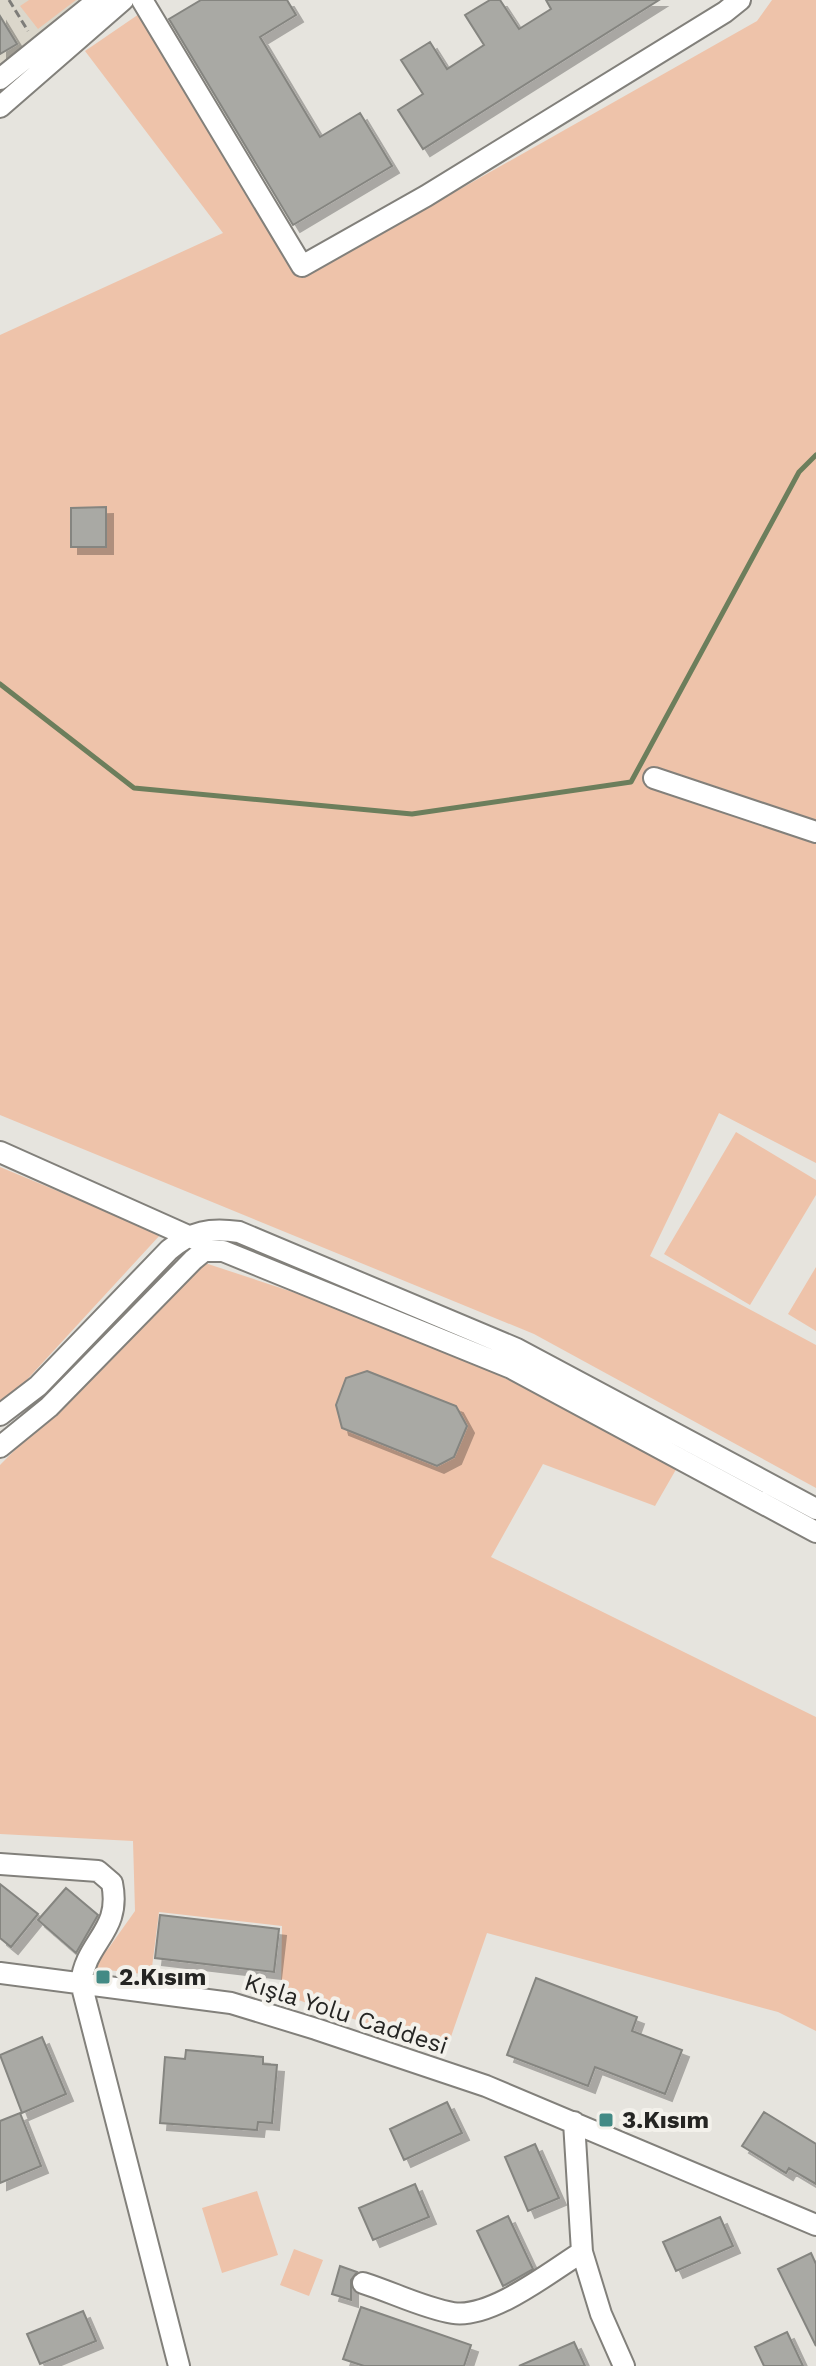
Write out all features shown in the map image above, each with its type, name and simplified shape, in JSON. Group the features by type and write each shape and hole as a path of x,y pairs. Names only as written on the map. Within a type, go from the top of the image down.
{"street":[{"path":"0,79 98,0"},
{"path":"0,107 123,0"},
{"path":"142,0 302,266 426,196 740,0"},
{"path":"654,778 816,832"},
{"path":"0,1152 223,1251 511,1368 814,1522"},
{"path":"0,1415 38,1386 187,1235 216,1229 239,1232 517,1349 814,1522"},
{"path":"0,1447 49,1407 123,1327 193,1260 204,1251 223,1251"},
{"path":"0,1864 98,1871 112,1883 116,1902 113,1916 88,1956 81,1983 179,2366"},
{"name":"Kışla Yolu Caddesi","path":"0,1973 231,2003 486,2086 816,2225"},
{"path":"574,2122 582,2252 601,2314 624,2366"},
{"path":"363,2283 454,2313 475,2311 503,2301 582,2252"}],"path":[{"path":"18,0 10,2 40,49"}],"shaded area":[{"path":"0,0 129,0 0,96"},
{"path":"29,0 76,0 38,29 20,6"},
{"path":"772,0 816,0 816,1163 719,1113 650,1256 816,1345 816,1488 534,1334 0,1115 0,335 223,233 85,51 142,12 303,278 757,21"},
{"path":"736,1132 816,1180 816,1195 750,1305 664,1254"},
{"path":"0,1167 161,1234 0,1409"},
{"path":"202,1262 414,1332 678,1466 655,1506 543,1464 491,1557 816,1717 816,2031 778,2012 487,1933 446,2051 281,1994 282,1926 159,1912 151,1975 91,1968 94,1959 108,1949 135,1911 133,1841 0,1834 0,1465"},
{"path":"816,1267 816,1331 788,1314"},
{"path":"257,2191 278,2255 222,2273 202,2208"},
{"path":"294,2249 323,2260 309,2296 280,2285"}],"building":[{"path":"201,0 287,0 296,15 260,37 320,137 360,113 392,166 293,225 169,19"},
{"path":"490,0 500,0 519,29 551,9 546,0 659,0 423,149 398,110 423,94 401,60 430,42 447,69 484,45 465,15"},
{"path":"0,16 17,44 0,54"},
{"path":"106,507 106,547 71,547 71,508"},
{"path":"367,1371 456,1406 467,1426 454,1457 437,1466 342,1428 336,1405 346,1378"},
{"path":"0,1884 38,1914 11,1947 0,1938"},
{"path":"66,1888 98,1915 76,1953 38,1920"},
{"path":"160,1915 279,1929 274,1972 155,1958"},
{"path":"536,1978 637,2017 632,2031 682,2050 665,2094 595,2067 588,2086 507,2055"},
{"path":"42,2037 66,2094 22,2113 0,2055"},
{"path":"186,2050 263,2057 263,2064 277,2065 272,2123 258,2122 257,2130 160,2123 165,2057 185,2059"},
{"path":"447,2102 462,2133 404,2160 390,2129"},
{"path":"764,2112 816,2144 816,2184 789,2168 786,2173 742,2146"},
{"path":"20,2113 41,2166 0,2183 0,2121"},
{"path":"535,2144 559,2198 528,2211 505,2157"},
{"path":"415,2184 429,2217 373,2240 359,2208"},
{"path":"508,2216 533,2269 503,2286 477,2231"},
{"path":"720,2217 733,2246 676,2271 663,2242"},
{"path":"811,2253 816,2264 816,2346 778,2269"},
{"path":"340,2266 357,2272 351,2280 351,2300 332,2294"},
{"path":"361,2307 471,2345 464,2366 364,2366 343,2359"},
{"path":"83,2311 96,2341 40,2364 27,2334"},
{"path":"787,2332 803,2366 764,2366 755,2347"},
{"path":"574,2342 585,2366 519,2366"}],"waterway":[{"path":"0,684 134,788 412,814 631,782 799,472 816,455"}],"place":[{"name":"2.Kısım","path":"103,1977"},
{"name":"3.Kısım","path":"606,2120"}]}
